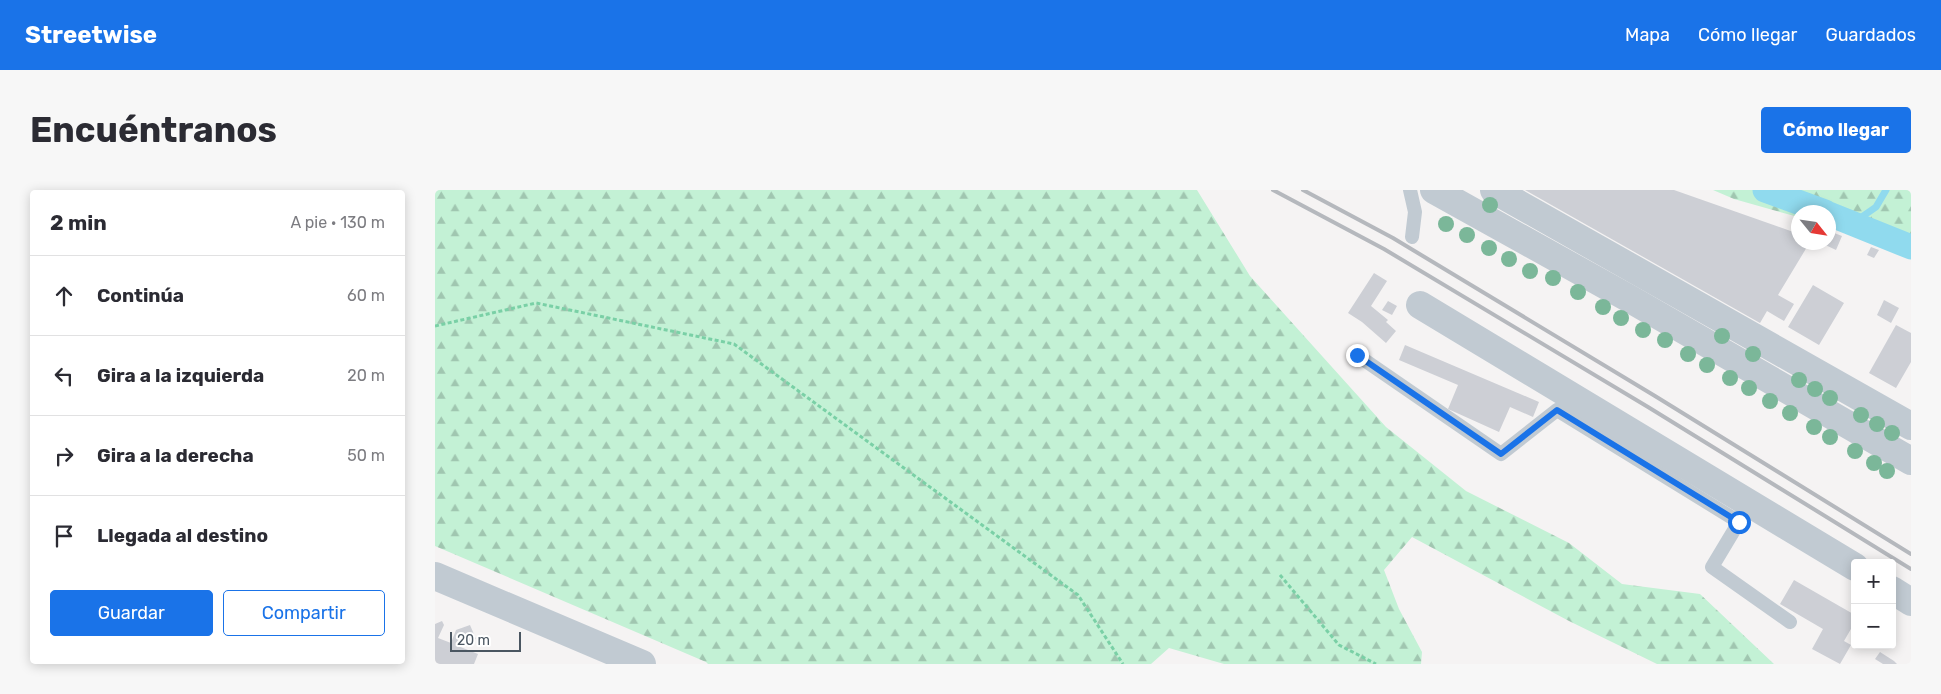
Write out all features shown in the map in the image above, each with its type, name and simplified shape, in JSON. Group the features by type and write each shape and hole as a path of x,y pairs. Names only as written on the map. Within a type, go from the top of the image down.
{"street":[{"path":"1434,190 1911,461"},
{"path":"1494,190 1911,426"},
{"path":"1420,305 1745,512 1851,564"},
{"path":"435,576 642,664"},
{"path":"1896,593 1911,602"}],"lane":[{"path":"1411,190 1415,212 1412,237"},
{"path":"1357,355 1501,454 1557,410 1745,512 1712,567 1790,622"}],"path":[{"path":"435,326 536,303 734,344 1078,595 1123,664"},
{"path":"1280,575 1339,645 1376,664"}],"green space":[{"path":"435,190 1197,190 1250,276 1386,427 1466,491 1569,543 1622,584 1700,594 1774,664 1657,664 1569,621 1412,537 1384,570 1399,609 1422,652 1421,664 1224,664 1169,648 1151,664 708,664 435,546"},
{"path":"1713,190 1911,190 1911,258 1864,236 1836,228 1836,205 1791,205 1791,215 1734,199"}],"building":[{"path":"1525,190 1674,190 1791,231 1791,250 1805,250 1778,295 1794,304 1784,321 1767,311 1760,323"},
{"path":"1836,234 1842,236 1836,250"},
{"path":"1871,247 1879,250 1874,258 1867,255"},
{"path":"1374,273 1387,281 1371,306 1388,320 1386,322 1396,331 1386,343 1362,322 1348,313"},
{"path":"1813,285 1844,303 1819,345 1788,327"},
{"path":"1884,300 1899,308 1891,323 1877,315"},
{"path":"1388,301 1397,306 1392,315 1382,310"},
{"path":"1896,325 1911,333 1911,362 1896,388 1869,373"},
{"path":"1405,345 1539,402 1533,417 1510,407 1499,432 1448,409 1458,385 1399,360"},
{"path":"1794,580 1851,613 1851,629 1844,641 1851,645 1840,664 1812,649 1823,629 1780,604"},
{"path":"442,621 444,625 438,638 451,643 456,630 470,625 476,639 458,646 478,654 474,664 435,664 435,624"},
{"path":"1880,652 1897,664 1883,664 1875,659"}],"waterway":[{"path":"1765,190 1806,205"},
{"path":"1853,223 1876,207 1886,190"},
{"path":"1836,217 1911,247"}],"railway":[{"path":"1273,190 1384,249 1648,407 1911,569"},
{"path":"1303,190 1393,238 1655,396 1911,554"}],"route":[{"path":"1357,355 1501,454 1557,410 1739,522"}]}
